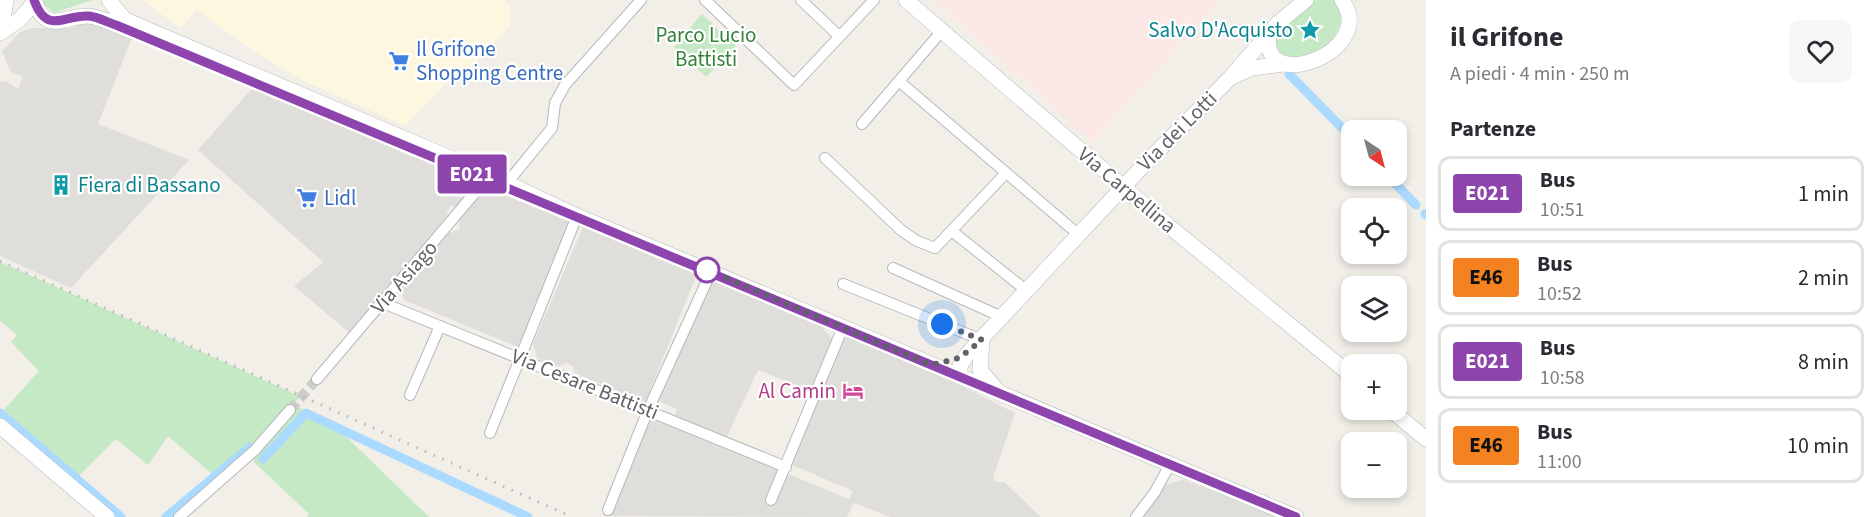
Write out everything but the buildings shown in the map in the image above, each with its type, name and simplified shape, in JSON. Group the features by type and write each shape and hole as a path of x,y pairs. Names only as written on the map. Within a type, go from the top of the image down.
{"main road":[{"path":"1,32 6,14 6,0"},
{"path":"19,20 65,21 87,16 99,10 109,0 119,14 130,22 488,178 507,183 577,216 960,376 1168,466 1296,517"},
{"name":"Via Carpellina","path":"906,0 1123,187 1341,367"},
{"name":"Via dei Lotti","path":"960,376 960,366 1002,317 1123,187 1230,78 1269,32 1306,0"},
{"path":"1341,0 1347,9 1348,18"},
{"name":"Via dei Lotti","path":"1230,78 1252,68 1307,63 1330,52 1339,44 1354,0"},
{"path":"1,32 19,20 34,1 49,20"},
{"path":"87,16 125,29 557,207"},
{"path":"1269,32 1269,48 1275,58 1284,64"},
{"path":"976,348 980,370 989,383 1004,396"},
{"name":"Via dei Lotti","path":"931,365 950,361 976,348"},
{"path":"1403,420 1426,439"},
{"path":"0,426 108,517"}],"street":[{"path":"507,183 549,133 555,103 566,85 641,0"},
{"path":"705,0 794,85 874,0"},
{"path":"801,0 839,36"},
{"path":"862,124 941,32"},
{"path":"900,82 1079,235"},
{"path":"825,158 902,231 917,241 935,248 953,232 1006,173"},
{"name":"Via Asiago","path":"317,379 488,178"},
{"path":"490,433 577,216"},
{"path":"953,232 1027,291"},
{"path":"893,268 1002,317"},
{"path":"608,510 648,410 711,272"},
{"path":"843,284 976,348"},
{"name":"Via Cesare Battisti","path":"383,303 786,467"},
{"path":"410,395 440,326"},
{"path":"771,500 843,327"},
{"path":"178,517 255,450 290,410"},
{"path":"1136,517 1155,492 1168,466"}],"shaded area":[{"path":"143,0 504,0 510,7 510,26 460,79 447,82 405,126 298,78 244,45 197,10 180,28"},
{"path":"933,0 1220,0 1093,142"},
{"path":"94,19 133,35 98,124 189,160 71,288 0,256 0,82 6,81 18,89 23,77 10,71 2,51 20,32 32,28 71,28"},
{"path":"254,86 396,147 395,149 412,157 413,155 468,179 471,188 456,207 450,206 447,211 448,215 351,334 294,286 323,262 198,150"},
{"path":"488,189 569,220 568,223 572,225 518,347 404,300 402,291 410,282 409,278 446,234 460,229 459,221 478,196"},
{"path":"583,227 697,274 645,403 575,373 573,366 566,363 559,367 537,358 533,344"},
{"path":"708,279 825,327 824,330 833,339 812,391 758,370 726,438 675,415 677,409 659,401 656,403"},
{"path":"848,337 966,388 1015,413 993,478 997,482 1004,482 1041,517 890,517 854,503 847,517 603,516 643,419 649,417 849,499 853,491 790,464 844,339"},
{"path":"1183,480 1276,517 1141,517 1165,485"}],"green space":[{"path":"39,0 92,0 54,13"},
{"path":"1315,0 1336,0 1342,15 1335,36 1329,44 1312,54 1292,57 1281,55 1273,39 1301,10"},
{"name":"Parco Lucio Battisti","path":"702,14 736,46 706,77 674,47"},
{"path":"0,262 300,396 276,426 219,480 168,436 148,465 116,439 73,482 0,420 0,414 39,371 11,342 17,335 0,321"},
{"path":"298,407 331,422 429,517 307,517 309,514 253,461"}],"waterway":[{"path":"1289,74 1341,127"},
{"path":"1398,186 1416,205"},
{"path":"0,413 121,517"},
{"path":"263,459 306,413 528,517"},
{"path":"166,517 250,447"}],"tunnel":[{"path":"290,410 317,379"}],"railway":[{"path":"0,261 572,517"}],"bus line":[{"name":"E021","path":"34,0 40,12 51,21 58,22 87,16 116,25 486,181 557,207 800,308 1220,487 1296,517"}],"place":[{"name":"Salvo D'Acquisto","path":"1310,30"},
{"name":"Il Grifone Shopping Centre","path":"399,61"},
{"name":"Fiera di Bassano","path":"61,185"},
{"name":"Lidl","path":"307,198"},
{"name":"Al Camin","path":"853,391"}],"route":[{"path":"707,270 931,365 959,358 982,340 942,324"}]}
